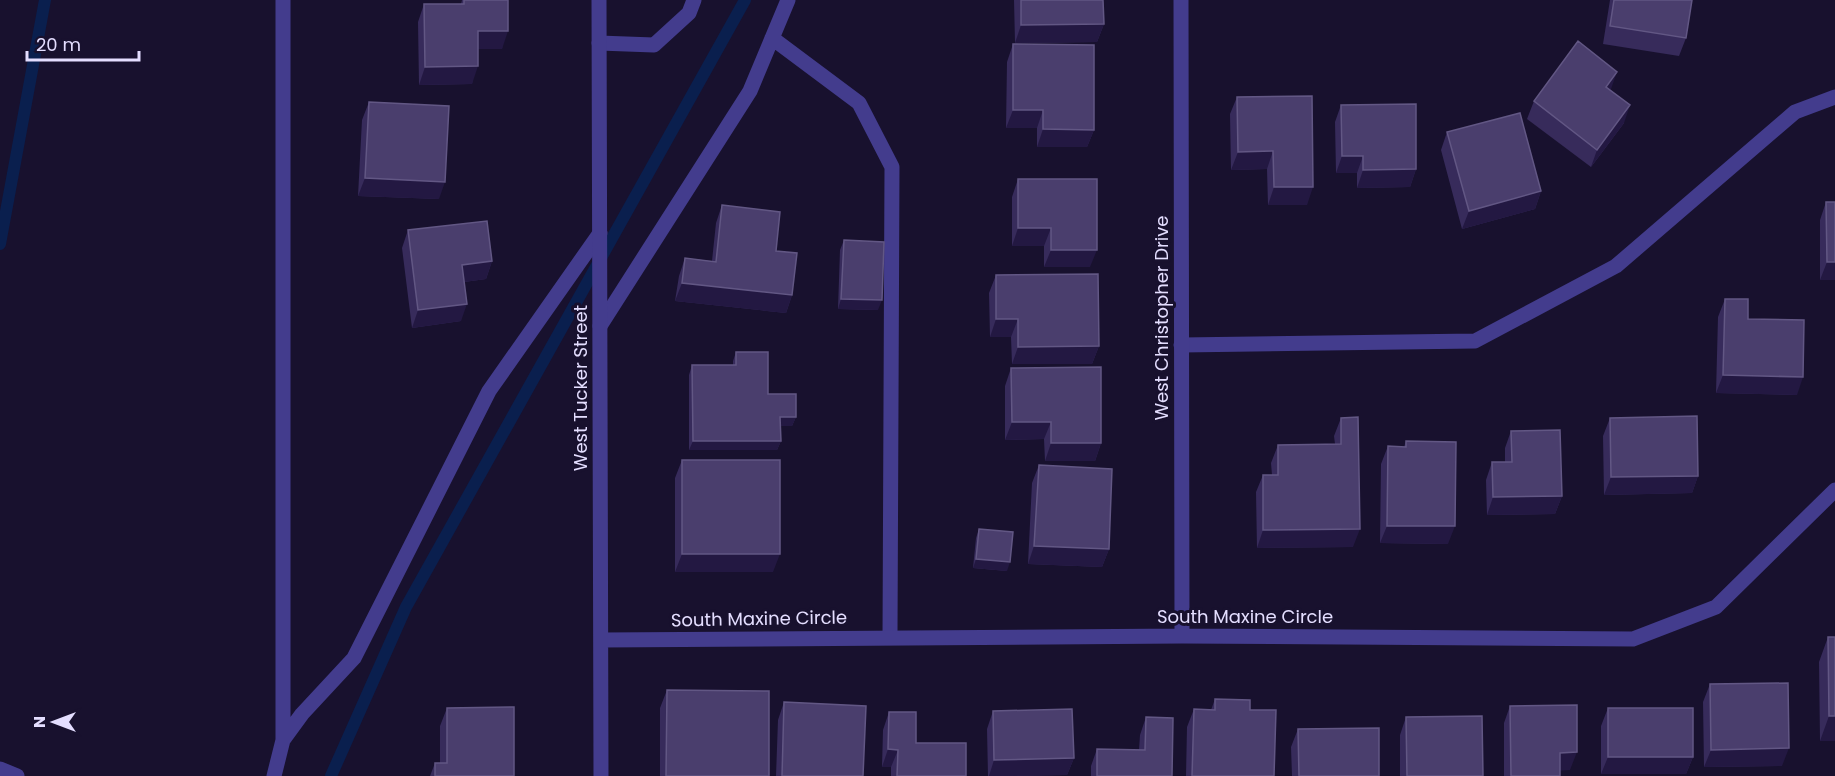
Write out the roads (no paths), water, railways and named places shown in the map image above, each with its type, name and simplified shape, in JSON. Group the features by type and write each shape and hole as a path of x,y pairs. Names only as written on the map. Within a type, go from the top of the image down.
{"street":[{"path":"274,776 283,740 283,0"},
{"name":"West Tucker Street","path":"599,0 601,776"},
{"path":"599,43 654,45 688,13 694,0"},
{"path":"600,326 750,91 788,0"},
{"name":"West Christopher Drive","path":"1181,0 1182,636"},
{"path":"772,38 859,103 892,168 890,637"},
{"path":"1181,345 1475,341 1616,266 1795,112 1835,97"},
{"path":"283,740 302,714 354,658 489,391 600,233"},
{"name":"South Maxine Circle","path":"601,640 1182,636 1633,639 1716,607 1835,490"},
{"path":"0,769 17,776"}],"waterway":[{"path":"0,244 45,0"},
{"path":"331,776 406,607 745,0"}]}
